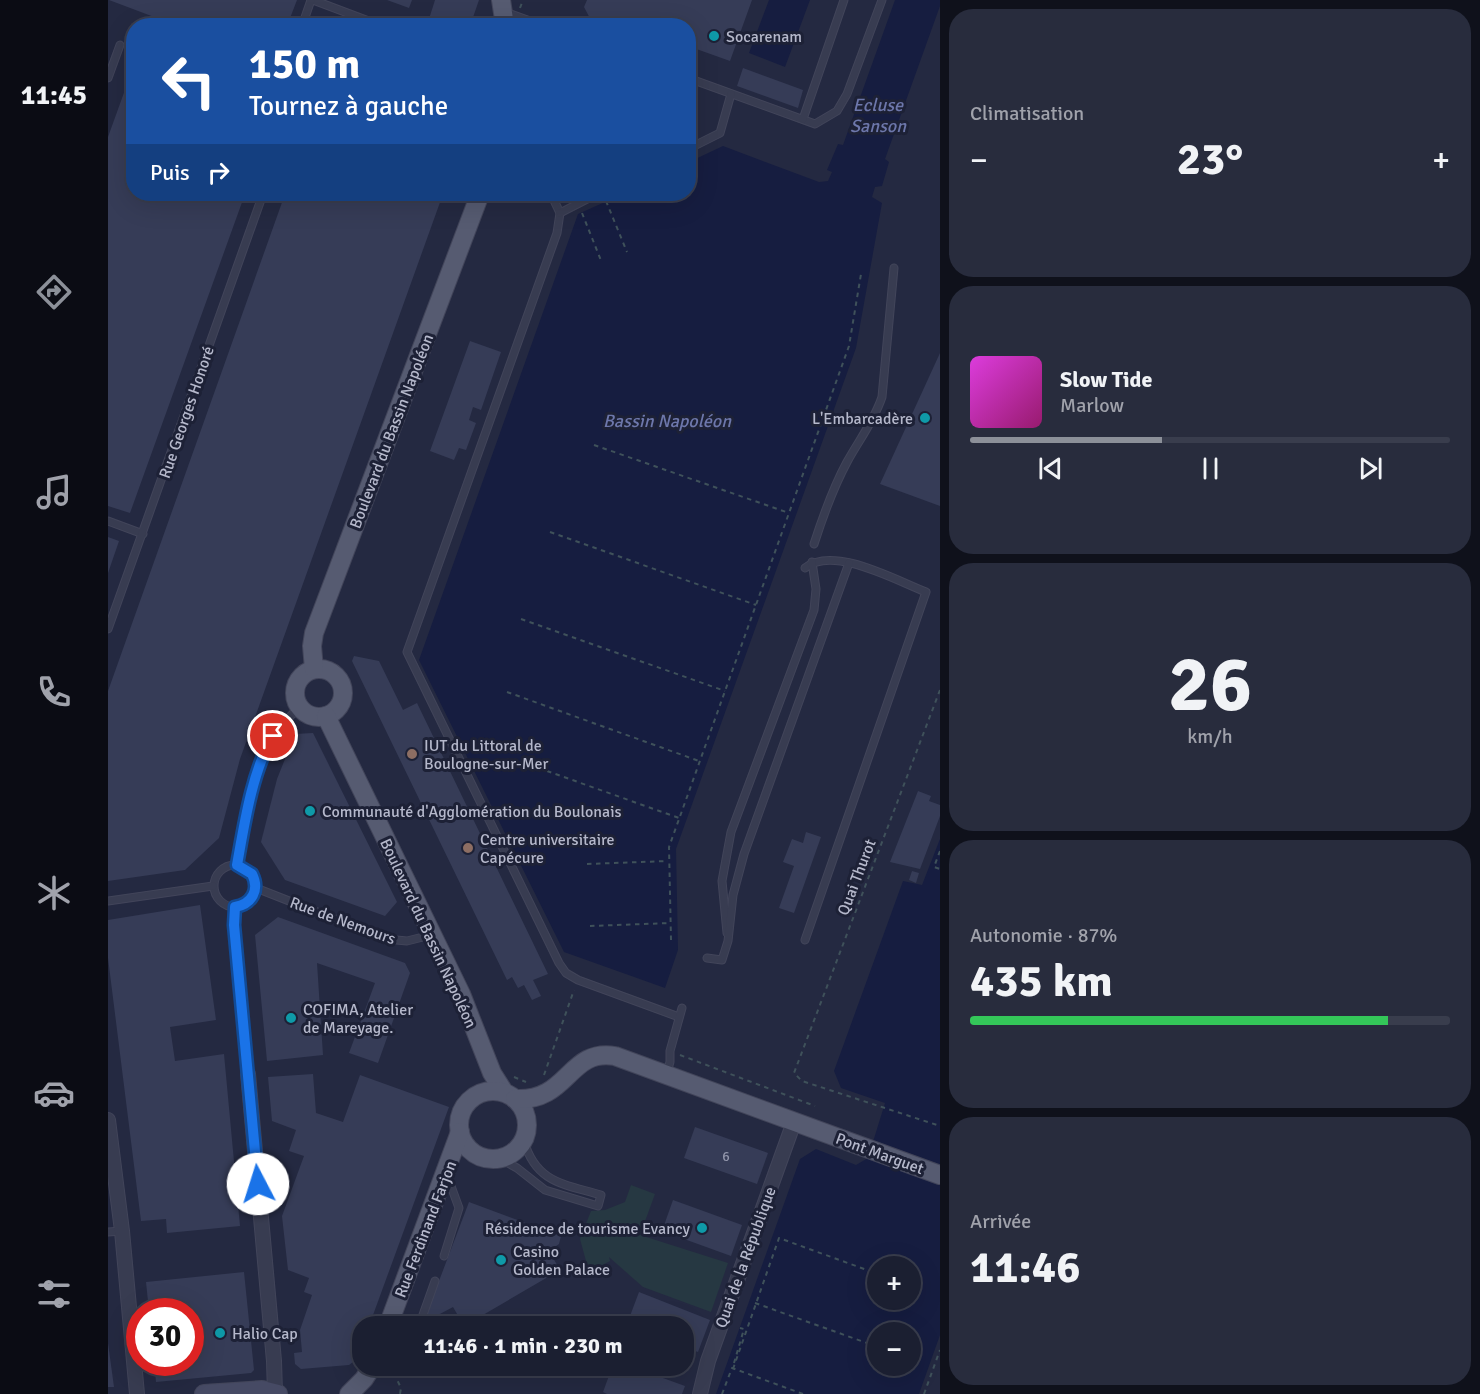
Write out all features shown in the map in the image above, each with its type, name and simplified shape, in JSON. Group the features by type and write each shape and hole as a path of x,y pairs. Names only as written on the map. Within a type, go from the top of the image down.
{"main road":[{"name":"Boulevard du Bassin Napoléon","path":"314,669 312,646 314,633 477,201"},
{"path":"314,669 334,674 342,688 339,707 326,716 311,716 299,707 295,695 297,683 303,675 314,669"},
{"name":"Boulevard du Bassin Napoléon","path":"326,716 470,1013 492,1073 510,1095"},
{"path":"484,1052 479,1076 460,1116 460,1132 466,1146 474,1153 488,1159 499,1158 512,1154 524,1141 528,1127 527,1116 510,1095"},
{"path":"468,1102 485,1092 540,1097 563,1082 582,1062 598,1055 615,1056 794,1122"},
{"name":"Pont Marguet","path":"794,1122 940,1175"},
{"name":"Rue Ferdinand Farjon","path":"392,1316 460,1132"},
{"path":"349,1394 366,1376"},
{"path":"204,1394 261,1390 277,1393"}],"street":[{"path":"248,1074 277,1393"},
{"path":"108,1120 115,1231 136,1394"},
{"name":"Quai de la République","path":"700,1394 708,1361 794,1122"}],"lane":[{"path":"305,18 312,0 360,18"},
{"path":"802,119 844,0"},
{"path":"696,81 815,124 837,111 847,94 882,0"},
{"path":"503,12 521,18"},
{"path":"108,78 120,45"},
{"path":"696,145 720,134 731,94"},
{"name":"Rue Georges Honoré","path":"108,629 261,201"},
{"path":"554,201 560,213 557,233 407,652 559,963 566,973 578,980 679,1017"},
{"path":"560,213 583,201"},
{"path":"814,544 823,516 847,463 876,415 882,397 894,268"},
{"path":"108,521 143,534"},
{"path":"805,568 812,562 840,559 926,592 805,940"},
{"path":"728,941 723,916 722,881 731,832 814,610 816,589 812,562"},
{"path":"707,958 722,960 728,941 733,895 744,854 849,563"},
{"path":"237,865 245,823 265,753 276,732 299,707"},
{"path":"228,865 237,865 252,874 255,888 249,901 235,907 219,899 213,886 220,870 228,865"},
{"path":"108,901 213,886"},
{"name":"Rue de Nemours","path":"255,888 386,939 406,941 432,935"},
{"path":"235,907 234,940 248,1074"},
{"path":"666,1075 682,1008"},
{"path":"499,1158 549,1191 598,1206 601,1195 552,1180 534,1166 524,1141"},
{"path":"444,1256 459,1208 446,1172"},
{"path":"549,1191 552,1180"},
{"path":"423,1316 435,1281"}],"path":[{"path":"606,201 627,252"},
{"path":"582,213 602,263"},
{"path":"671,940 669,847 849,346 861,274"},
{"path":"594,445 789,513"},
{"path":"549,532 756,605"},
{"path":"521,619 725,691"},
{"name":"Quai Thurot","path":"940,690 794,1073 802,1080 940,1126"},
{"path":"507,692 700,761"},
{"path":"547,771 679,818"},
{"path":"940,851 934,867 940,869"},
{"path":"587,864 669,861"},
{"path":"590,926 670,923"},
{"path":"540,1097 534,1086 541,1083 578,980"},
{"path":"670,1051 815,1106"},
{"path":"722,1394 779,1238 867,1270"},
{"path":"755,1303 867,1343"},
{"path":"733,1369 744,1329 740,1328"},
{"path":"924,1394 940,1350"},
{"path":"733,1369 803,1394"},
{"path":"395,1376 401,1388 400,1394"}],"shaded area":[{"path":"631,1185 655,1194 640,1235 728,1263 711,1312 643,1287 609,1257 610,1261 589,1272 580,1239 591,1211 605,1210 625,1202"}],"water":[{"path":"769,0 810,0 785,67 749,53"},
{"name":"Bassin Napoléon","path":"895,0 940,0 940,6 885,159 889,162 882,186 875,187 872,197 882,203 856,348 676,849 678,950 665,988 564,952 419,660 578,214 607,201 696,201 696,159 723,146 819,182 828,181 832,172 827,170 838,144 843,145"},
{"path":"940,839 940,1335 919,1394 716,1394 800,1159 816,1149 856,1165 868,1158 885,1103 841,1088 834,1071 903,881 922,885"}],"building":[{"path":"109,0 297,0 290,18 157,18"},
{"path":"387,0 412,0 409,8"},
{"path":"435,0 479,0 473,18 429,18"},
{"name":"Socarenam","path":"587,0 752,0 730,61 696,49 696,18 590,18 584,7"},
{"path":"743,68 803,90 798,108 737,86"},
{"path":"126,87 126,201 242,201 130,513 108,506 108,137"},
{"path":"283,201 440,201 240,759 219,838 185,870 108,881 108,691"},
{"path":"470,341 501,352 481,410 473,407 469,420 476,423 466,450 459,448 454,460 430,451"},
{"name":"L'Embarcadère","path":"940,353 940,506 880,484"},
{"path":"108,537 119,541 108,573"},
{"name":"Centre universitaire Capécure","path":"354,656 379,661 403,710 417,703 548,974 533,980 541,996 532,1000 524,985 518,988 512,977 507,980 352,661"},
{"name":"Communauté d'Agglomération du Boulonais","path":"313,733 397,902 385,916 285,880 261,842 277,779 295,734"},
{"path":"918,791 931,796 929,801 940,805 940,816 920,869 890,862"},
{"path":"806,832 821,837 794,913 779,908 794,866 783,862 792,839 803,843"},
{"path":"912,871 919,873 916,883 909,880"},
{"path":"200,905 216,1020 170,1027 175,1061 224,1054 240,1226 167,1233 166,1219 141,1221 108,958 108,920"},
{"path":"278,917 405,963 410,973 378,1063 349,1053 375,983 317,963 323,1055 267,1061 255,935"},
{"path":"313,1074 316,1113 343,1122 360,1075 449,1107 373,1316 352,1316 352,1363 349,1365 301,1369 295,1364 294,1353 302,1352 300,1330 312,1295 304,1292 309,1278 288,1270 282,1216 304,1156 289,1151 296,1130 272,1121 268,1077"},
{"path":"695,1127 768,1153 757,1184 684,1158"},
{"name":"Résidence de tourisme Evancy","path":"673,1200 742,1225 731,1256 662,1231"},
{"name":"Casino Golden Palace","path":"469,1202 561,1236 559,1244 549,1251 560,1270 481,1316 458,1316 453,1307 436,1316 426,1316"},
{"name":"Halio Cap","path":"244,1272 254,1370 251,1373 156,1382 155,1376 204,1376 204,1298 148,1298 146,1282"},
{"path":"639,1292 710,1320 698,1352 694,1351 694,1316 630,1316"},
{"path":"108,1343 114,1387 108,1387"},
{"path":"609,1376 657,1376 685,1386 682,1394 607,1394 603,1392"}],"place":[{"name":"Socarenam","path":"714,36"},
{"name":"L'Embarcadère","path":"925,418"},
{"name":"IUT du Littoral de Boulogne-sur-Mer","path":"412,754"},
{"name":"Communauté d'Agglomération du Boulonais","path":"310,811"},
{"name":"Centre universitaire Capécure","path":"468,848"},
{"name":"COFIMA, Atelier de Mareyage.","path":"291,1018"},
{"name":"Résidence de tourisme Evancy","path":"702,1228"},
{"name":"Casino Golden Palace","path":"501,1260"},
{"name":"Halio Cap","path":"220,1333"}],"route":[{"path":"258,1184 234,925 235,907 249,901 255,891 256,884 250,871 237,865 247,814 265,753 273,736"}],"water label":[{"name":"Ecluse Sanson","path":"878,115"}]}
